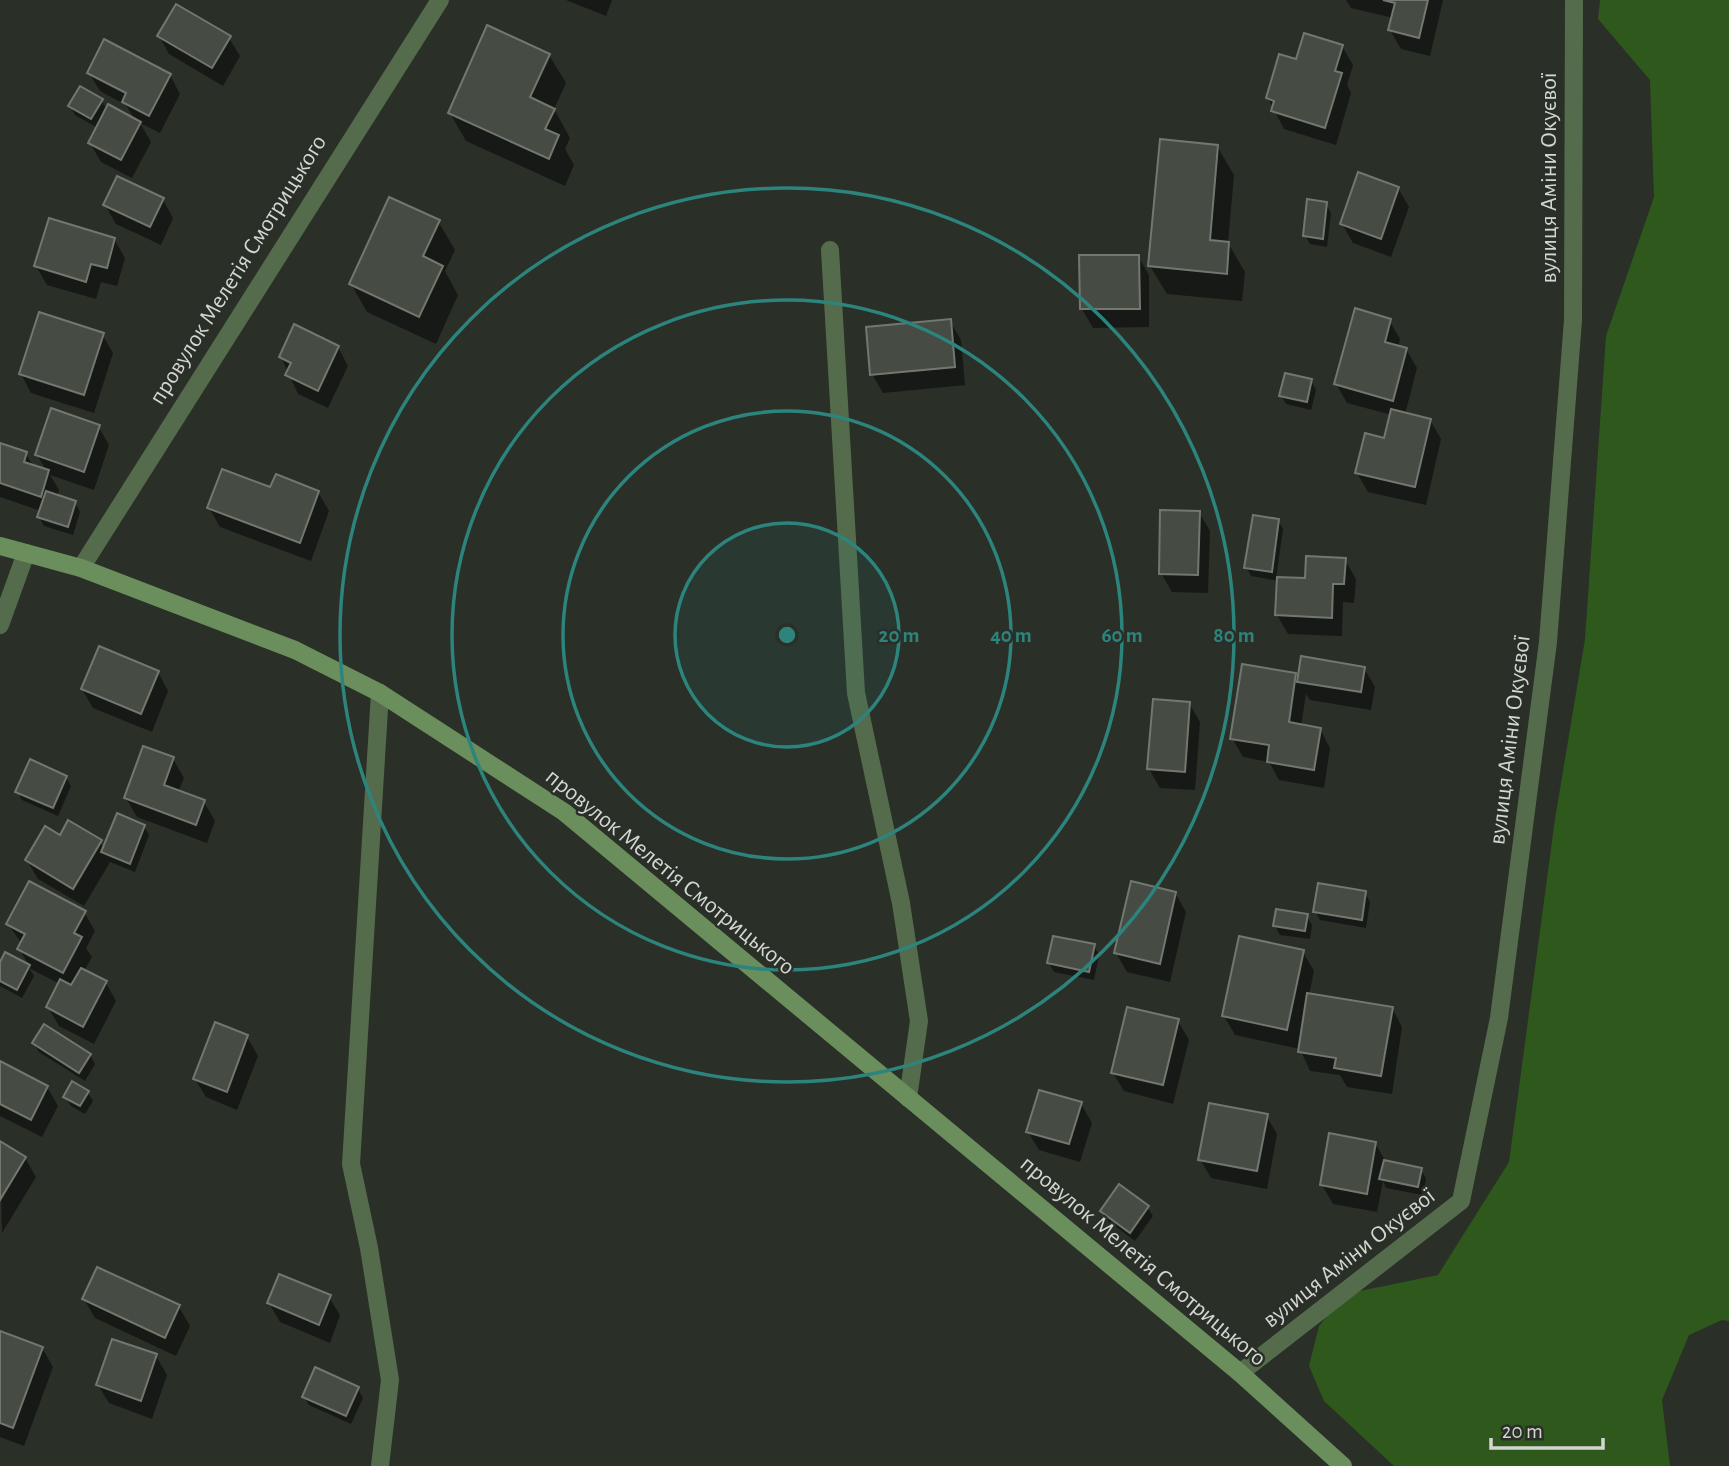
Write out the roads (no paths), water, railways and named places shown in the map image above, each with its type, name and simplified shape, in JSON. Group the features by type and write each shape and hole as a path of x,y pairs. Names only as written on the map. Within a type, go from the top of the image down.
{"street":[{"name":"провулок Мелетія Смотрицького","path":"81,568 440,0"},
{"name":"вулиця Аміни Окуєвої","path":"1240,1373 1461,1201 1499,1018 1548,642 1573,320 1574,0"},
{"path":"830,250 856,693 901,903 919,1021 908,1098"},
{"name":"провулок Мелетія Смотрицького","path":"0,546 81,568 295,650 380,693 564,812 1240,1373 1343,1466"},
{"path":"0,625 26,553"},
{"path":"380,693 351,1164 369,1248 390,1380 380,1466"}]}
